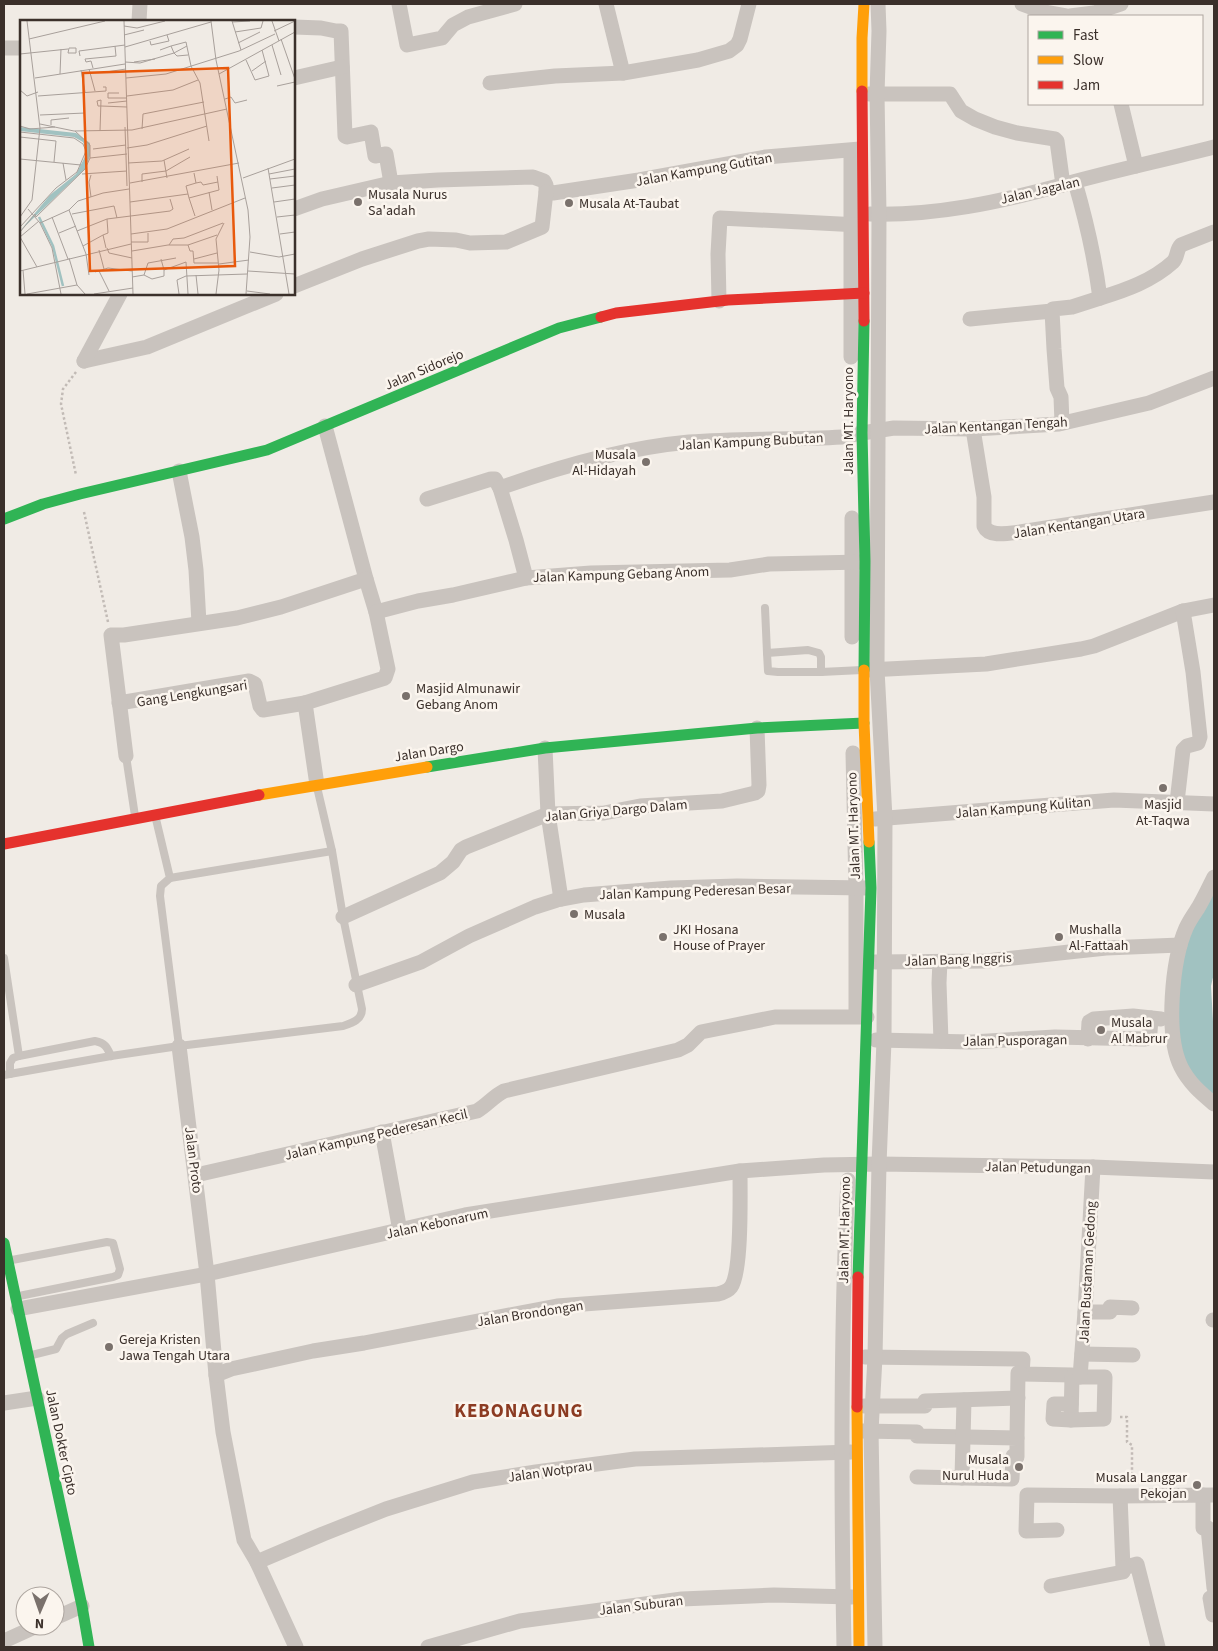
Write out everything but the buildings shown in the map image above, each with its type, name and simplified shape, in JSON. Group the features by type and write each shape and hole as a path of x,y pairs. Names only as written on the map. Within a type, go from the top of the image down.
{"main road":[{"path":"858,38 870,94 857,149 871,171 859,221"},
{"name":"Jalan MT. Haryono","path":"857,293 870,365 857,434"},
{"name":"Jalan Sidorejo","path":"4,519 44,504 268,450 559,328 616,313 719,301 857,293"},
{"name":"Jalan MT. Haryono","path":"855,1165 867,1040 862,1017 869,962 864,888 868,820 858,724"},
{"name":"Jalan Dargo","path":"4,844 155,814 317,785 545,748 757,728 858,724"},
{"name":"Jalan Dokter Cipto","path":"4,1243 82,1606 89,1647"},
{"name":"Jalan MT. Haryono","path":"851,1259 858,1357 865,1406"},
{"path":"859,1647 859,1598 849,1452 864,1431"}],"street":[{"path":"135,20 140,4"},
{"path":"399,4 407,45 442,38 455,23 468,17 515,4"},
{"path":"606,4 623,73"},
{"path":"490,83 555,76 623,73 698,60 729,51 737,45 740,39 750,4"},
{"path":"1022,4 1044,12 1062,15"},
{"path":"1082,15 1095,14 1121,4"},
{"path":"844,1647 843,1597 849,1452 851,1259 862,1017 864,888 858,724 865,670 864,485 857,434 859,221 857,149 858,38 867,6"},
{"path":"867,6 871,171 879,214 870,365 877,430 864,485 858,562 858,605 885,818 884,1041 875,1357 865,1406 864,1431 875,1647"},
{"path":"295,27 321,28 341,24 345,136 371,132 375,156 386,154 391,183"},
{"path":"4,48 20,48"},
{"path":"295,78 342,67"},
{"path":"870,94 950,94 961,111 974,119 1016,133 1055,139 1069,183 1084,212 1100,298"},
{"path":"1121,105 1136,166"},
{"name":"Jalan Jagalan","path":"719,301 718,254 720,218 859,221 879,214 956,209 1048,190 1069,183 1214,147"},
{"name":"Jalan Kampung Gutitan","path":"546,192 571,191 766,157 857,149"},
{"path":"295,209 391,183 447,179 533,177 544,181 546,185 542,226 509,241 470,243 456,240 424,240 362,259 295,286"},
{"path":"970,319 1052,311 1072,307 1127,290 1158,274 1176,259 1177,248 1181,245 1214,232"},
{"path":"119,295 84,360 147,347 274,295"},
{"path":"1052,311 1062,423"},
{"name":"Jalan Kentangan Tengah","path":"857,434 894,428 973,429 1062,423 1116,412 1214,378"},
{"path":"317,785 305,703 385,678 388,673 376,612 325,426"},
{"name":"Jalan Kentangan Utara","path":"973,429 984,497 984,526 985,530 989,532 1008,534 1214,502"},
{"name":"Jalan Kampung Bubutan","path":"500,488 528,477 610,455 688,442 814,439 857,434"},
{"path":"179,471 192,537 199,623"},
{"path":"427,499 495,479 500,488 526,578"},
{"name":"Jalan Kampung Gebang Anom","path":"376,612 526,578 591,573 730,570 769,564 858,562"},
{"path":"126,756 111,635 124,635 227,620 281,607 366,579"},
{"path":"865,670 986,664 1081,649 1094,646 1183,612 1214,604"},
{"path":"1177,802 1183,750 1187,746 1198,743 1200,737 1193,672 1183,612"},
{"name":"Gang Lengkungsari","path":"119,703 249,681 255,684 260,706 263,710 305,703"},
{"name":"Jalan Griya Dargo Dalam","path":"343,917 440,873 466,847 548,814 604,813 640,806 722,801 755,793 758,791 759,785 757,728"},
{"path":"545,748 548,814 561,899"},
{"name":"Jalan Kampung Kulitan","path":"868,820 1105,800 1208,804"},
{"path":"1214,877 1186,926 1180,945 1174,984 1172,1020 1175,1052 1182,1068 1197,1090 1214,1104"},
{"name":"Jalan Kampung Pederesan Besar","path":"356,985 421,962 469,936 535,907 561,899 584,895 671,888 737,886 864,888"},
{"name":"Jalan Bang Inggris","path":"869,962 986,961 1106,948 1180,945"},
{"path":"940,961 941,1041"},
{"name":"Jalan Kampung Pederesan Kecil","path":"196,1175 477,1111 504,1091 678,1050 688,1045 702,1032 774,1016 862,1017"},
{"path":"1088,1039 1088,1022 1094,1018 1134,1016 1172,1020"},
{"name":"Jalan Pusporagan","path":"867,1040 972,1042 1055,1037 1088,1039 1147,1038 1150,1032 1151,1018"},
{"name":"Jalan Proto","path":"179,1046 196,1175 223,1432 244,1540 257,1562 296,1647"},
{"path":"382,1132 400,1231"},
{"name":"Jalan Petudungan","path":"855,1165 1093,1167 1214,1172"},
{"name":"Jalan Kebonarum","path":"16,1303 207,1274 400,1231 465,1214 740,1171 855,1165"},
{"name":"Jalan Bustaman Gedong","path":"1093,1167 1082,1354 1071,1404 1071,1420 1104,1418"},
{"name":"Jalan Brondongan","path":"216,1375 231,1369 313,1351 557,1306 725,1292 731,1288 735,1277 740,1209 740,1171"},
{"path":"1085,1312 1110,1312 1110,1307 1132,1308"},
{"path":"1082,1354 1133,1355"},
{"path":"858,1357 1023,1359 1022,1374"},
{"path":"918,1477 1012,1479 1013,1456 1017,1457 1018,1373 1105,1377 1104,1418"},
{"path":"4,1403 37,1398"},
{"path":"865,1406 925,1406 925,1401 1018,1398"},
{"path":"962,1478 964,1400"},
{"path":"864,1431 918,1432 917,1436 1017,1438"},
{"name":"Jalan Wotprau","path":"257,1562 386,1509 473,1482 636,1459 849,1452"},
{"path":"1056,1530 1026,1531 1028,1495 1208,1495 1203,1528 1208,1528 1214,1588"},
{"path":"1051,1586 1123,1572 1126,1496"},
{"path":"1123,1568 1137,1564 1158,1647"},
{"name":"Jalan Suburan","path":"428,1647 520,1621 682,1599 774,1595 859,1598"},
{"path":"1214,1598 1210,1598 1214,1615"},
{"path":"65,1614 82,1606"}],"lane":[{"path":"765,608 768,671 821,672 865,670"},
{"path":"767,654 814,651 819,653 821,657 821,672"},
{"path":"126,756 135,818"},
{"path":"112,1056 108,1047 103,1043 95,1041 19,1056 10,1063 7,1074 179,1046 343,1026 352,1023 362,1014 332,851 317,785"},
{"path":"155,814 170,878"},
{"path":"179,1046 160,896 161,886 170,878 332,851"},
{"path":"4,958 19,1056"},
{"path":"7,1261 107,1242 113,1244 120,1269 118,1275 113,1277 16,1303"},
{"path":"27,1356 56,1349 62,1338 67,1334 93,1323"}],"path":[{"path":"1104,1418 1127,1417 1127,1442 1132,1444 1126,1496"}],"water":[{"path":"1214,880 1214,973 1211,986 1214,1039 1214,1103 1176,1051 1180,954"}],"traffic: fast":[{"path":"4,519 43,504 80,494 267,450 559,328 601,317"},
{"path":"864,321 862,433 865,561 864,670"},
{"path":"427,767 545,748 757,728 864,723"},
{"path":"858,1277 871,888 869,842"},
{"path":"4,1243 82,1606 89,1647"}],"traffic: slow":[{"path":"862,91 864,4"},
{"path":"864,670 864,723 869,842"},
{"path":"259,795 427,767"},
{"path":"857,1407 859,1647"}],"traffic: jam":[{"path":"862,91 864,321"},
{"path":"601,317 616,313 728,300 864,293"},
{"path":"4,844 259,795"},
{"path":"857,1407 858,1277"}],"place":[{"name":"Musala Nurus Sa'adah","path":"358,202"},
{"name":"Musala At-Taubat","path":"569,203"},
{"name":"Musala Al-Hidayah","path":"646,462"},
{"name":"Masjid Almunawir Gebang Anom","path":"406,696"},
{"name":"Masjid At-Taqwa","path":"1163,788"},
{"name":"Musala","path":"574,914"},
{"name":"JKI Hosana House of Prayer","path":"663,937"},
{"name":"Mushalla Al-Fattaah","path":"1059,937"},
{"name":"Musala Al Mabrur","path":"1101,1030"},
{"name":"Gereja Kristen Jawa Tengah Utara","path":"109,1347"},
{"name":"Musala Nurul Huda","path":"1019,1467"},
{"name":"Musala Langgar Pekojan","path":"1197,1485"}],"district":[{"name":"KEBONAGUNG","path":"519,1410"}]}
